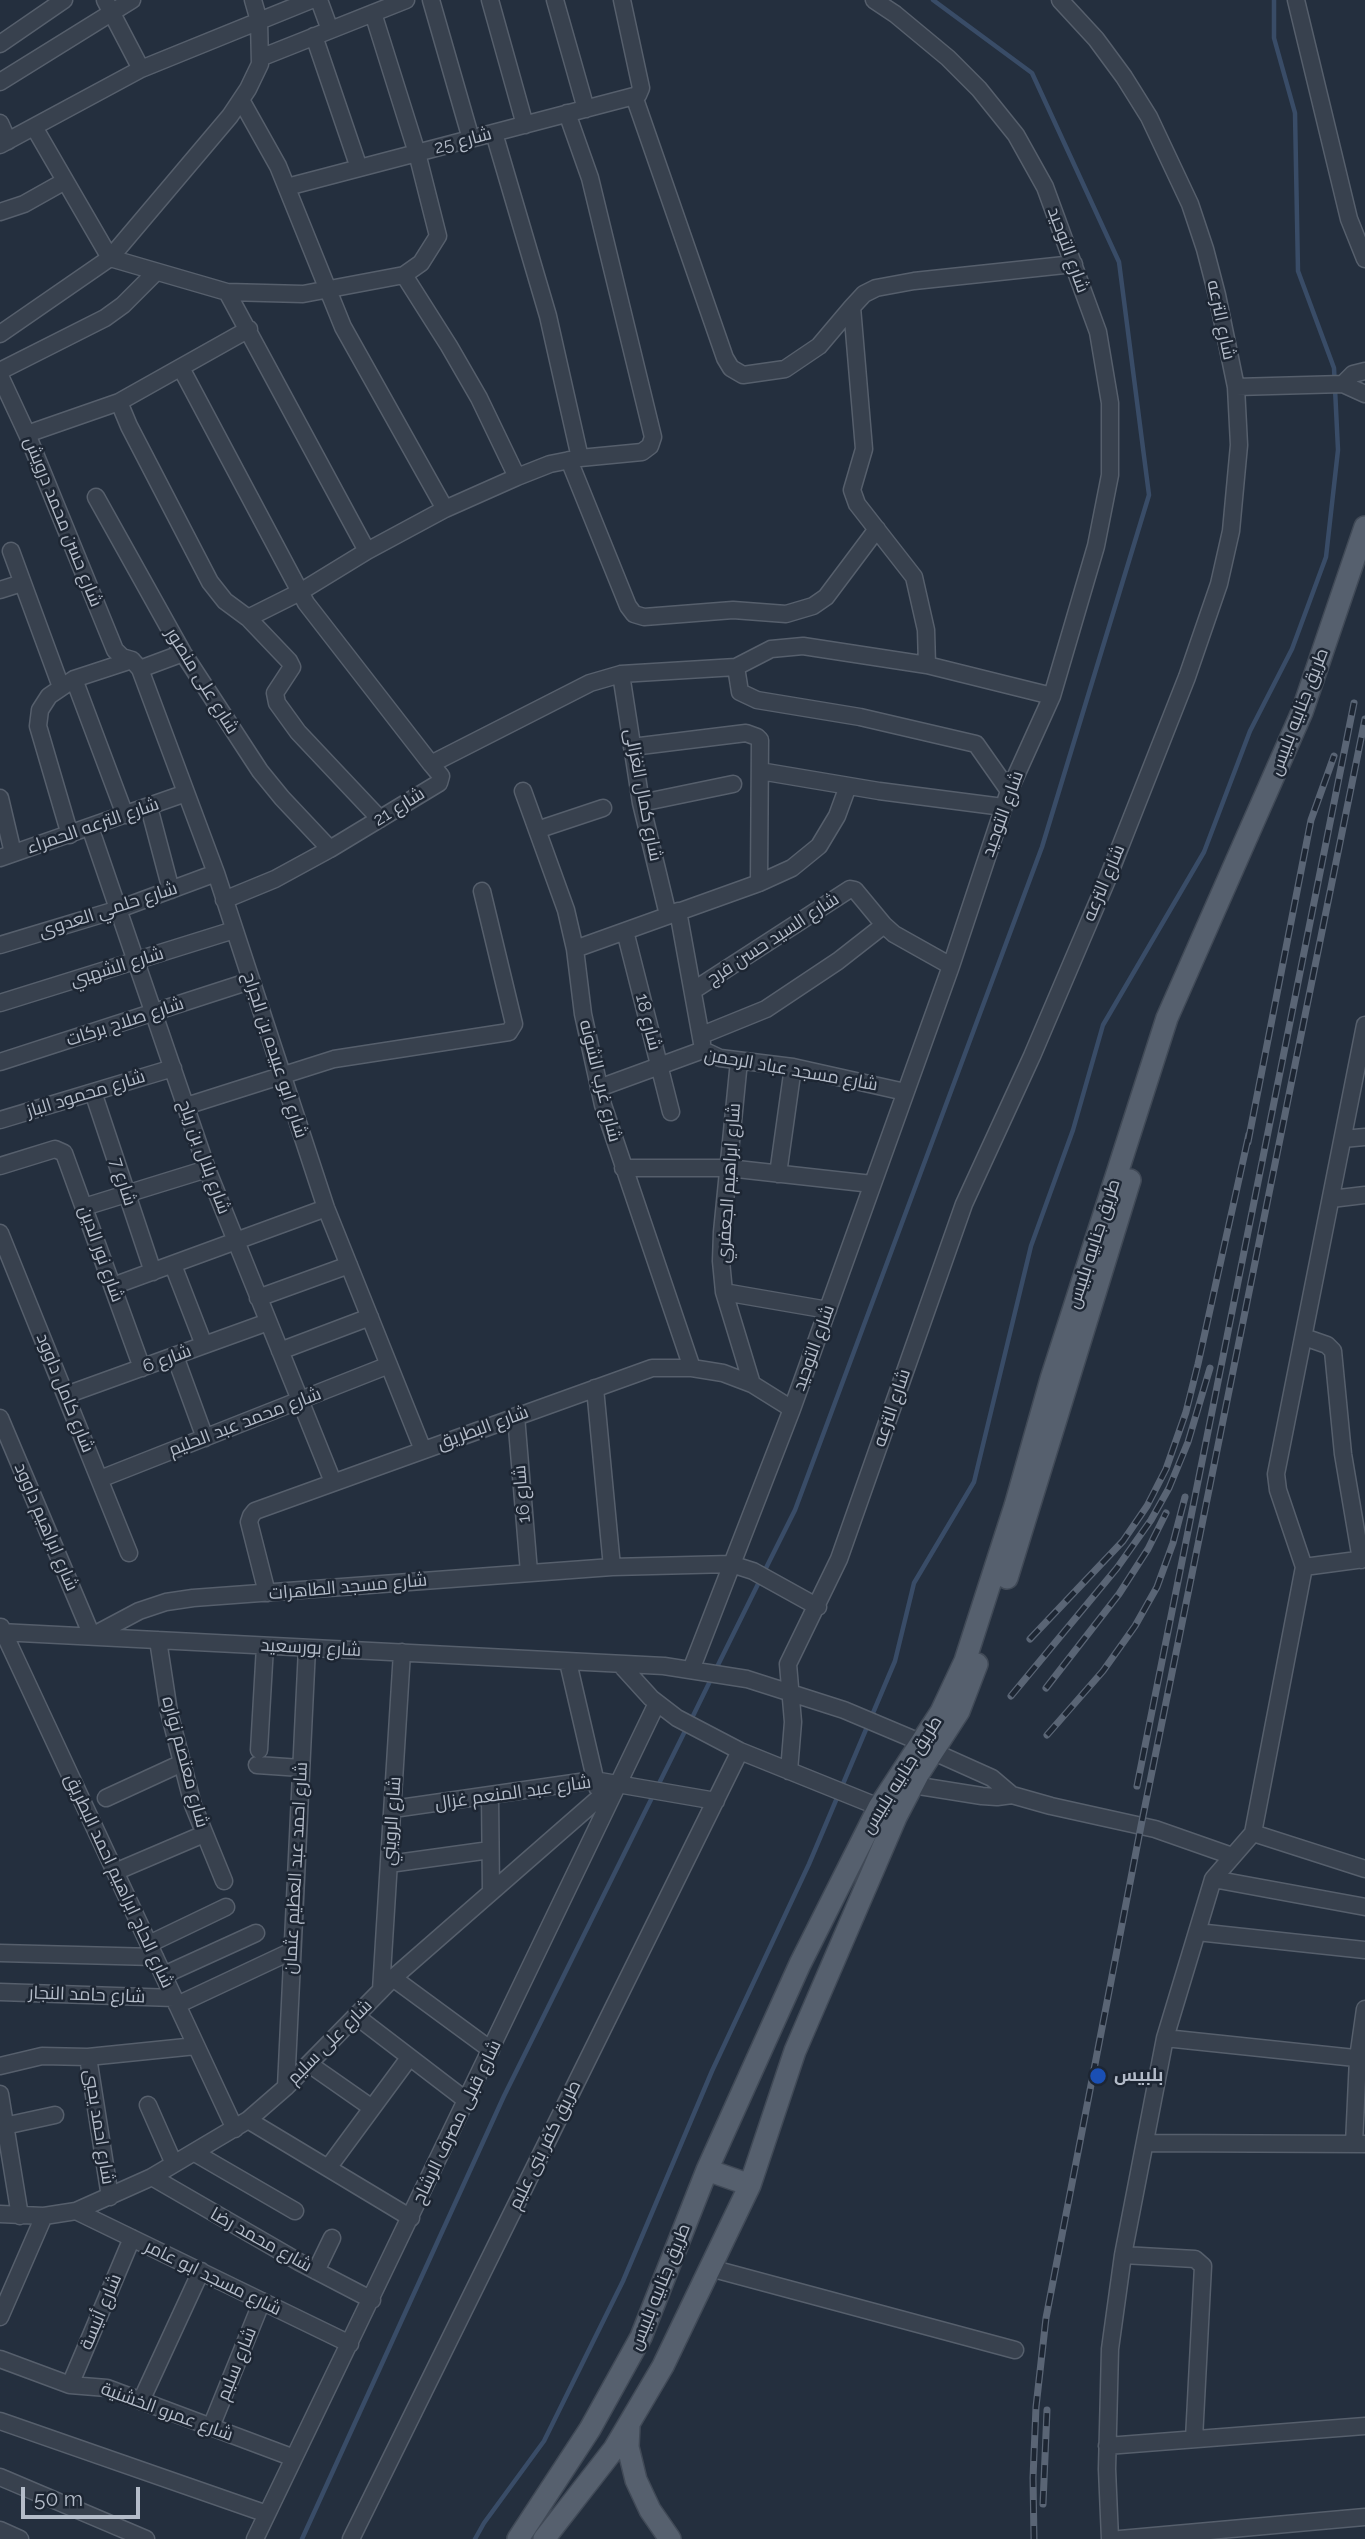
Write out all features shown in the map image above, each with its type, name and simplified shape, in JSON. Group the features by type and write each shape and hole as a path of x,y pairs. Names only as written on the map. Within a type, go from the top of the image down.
{"main road":[{"name":"طريق جنابيه بلبيس","path":"544,2539 629,2426 663,2366 750,2185 807,2021 913,1785 941,1712 965,1661 1012,1516 1055,1366 1162,1031 1298,722 1365,527"},
{"name":"طريق جنابيه بلبيس","path":"518,2539 590,2429 641,2337 707,2169 872,1804 927,1747"},
{"path":"707,2169 750,2185"},
{"path":"629,2426 628,2447 636,2480 650,2510 670,2539"},
{"path":"590,2429 602,2445 614,2449"}],"street":[{"path":"0,44 64,0"},
{"path":"0,82 108,6 132,0"},
{"path":"0,334 110,258 241,100 260,64 259,21 253,0"},
{"path":"0,123 4,143 141,69 311,0"},
{"path":"319,0 330,30"},
{"path":"260,58 406,0"},
{"path":"431,0 471,139"},
{"path":"490,0 525,125"},
{"path":"555,0 586,109"},
{"path":"622,0 641,88 636,96 725,358 731,368 743,375 785,369 819,346 864,294 876,288 914,281 1074,264"},
{"name":"شارع التوحيد","path":"693,1671 738,1566 951,966 1003,807 1052,696 1096,546 1110,475 1110,403 1098,332 1045,187 1016,135 979,89 948,58 874,0"},
{"name":"شارع الترعه","path":"789,1771 793,1722 787,1667 818,1606 850,1530 964,1205 1032,1056 1107,880 1211,610 1226,557 1235,504 1239,445 1236,387 1205,248 1171,160 1149,117 1096,39 1060,0"},
{"path":"1296,0 1349,219 1365,260"},
{"path":"108,6 141,69"},
{"path":"34,127 110,258 227,292 303,294 404,275 421,263 438,236 417,153 373,13"},
{"path":"314,37 359,168"},
{"name":"شارع 25","path":"287,187 636,96"},
{"path":"241,100 278,166 342,327 445,509"},
{"path":"248,618 300,592 367,551 445,509 517,477 550,464 642,453 650,446 653,437 590,178 567,113"},
{"path":"494,133 548,316 575,459 618,584 635,614 644,617 733,610 786,614 813,606 826,597 877,529"},
{"path":"0,212 24,204 65,181"},
{"path":"0,374 105,318 123,305 156,272"},
{"path":"404,275 479,398 517,477"},
{"path":"227,292 367,551"},
{"path":"852,307 864,449 852,490 857,504 914,577 926,631 927,666"},
{"path":"27,434 119,402 248,329"},
{"path":"181,368 306,603 431,764"},
{"path":"1343,384 1353,374 1365,370"},
{"name":"شارع حسن محمد درويش","path":"0,374 115,650 136,665"},
{"path":"1236,387 1343,384 1365,394"},
{"path":"119,402 128,426 210,582 225,601 248,618 289,661 292,667 275,693 277,702 298,732 380,819"},
{"name":"شارع على منصور","path":"96,497 183,653 265,778 330,849"},
{"path":"11,551 22,583 125,815"},
{"path":"0,590 22,583"},
{"path":"1009,791 976,744 745,696 740,692 736,667 771,649 803,646 927,666 1052,696"},
{"path":"70,835 38,726 40,710 44,703 67,683 183,653"},
{"name":"شارع ابو عبيده بن الجراح","path":"136,665 216,873 326,1208 422,1450"},
{"name":"شارع 21","path":"224,900 275,879 330,849 440,781 441,776 431,764 590,683 621,674 736,667"},
{"name":"شارع كمال الغزالى","path":"621,674 641,803 694,990 702,1042"},
{"path":"632,747 750,733 760,740 759,883"},
{"path":"760,771 1003,807"},
{"path":"641,803 733,784"},
{"path":"575,949 759,883 792,868 818,846 837,817 848,786"},
{"name":"شارع غرب الشونه","path":"523,791 566,909 575,949 583,1014 600,1088 624,1168 692,1368"},
{"name":"شارع الترعه الحمراء","path":"7,855 186,793"},
{"path":"0,798 7,855"},
{"path":"149,807 171,890"},
{"path":"537,830 603,808"},
{"name":"شارع بلال بن رباح","path":"90,827 207,1169 333,1482"},
{"name":"شارع حلمي العدوى","path":"0,944 119,909 216,873"},
{"name":"شارع السيد حسن فرج","path":"694,990 850,889 855,890 884,925 904,941 951,966"},
{"path":"186,1106 334,1059 505,1034 511,1030 513,1024 482,891"},
{"path":"702,1042 766,1009 838,961 884,925"},
{"name":"شارع الشهبي","path":"0,1003 234,930"},
{"name":"شارع 18","path":"625,932 671,1112"},
{"name":"شارع صلاح بركات","path":"0,1062 250,981"},
{"path":"1110,2539 1110,2349 1123,2255 1165,2038 1213,1879 1253,1833 1304,1567 1278,1490 1276,1474 1365,1025"},
{"name":"شارع مسجد عباد الرحمن","path":"600,1088 660,1066 702,1042 714,1056 793,1067 905,1091"},
{"name":"شارع ابراهيم الجعفري","path":"739,1061 722,1232 724,1292 752,1384"},
{"path":"778,1174 793,1067"},
{"name":"شارع محمود الباز","path":"0,1120 173,1068"},
{"name":"شارع 7","path":"93,1092 153,1272"},
{"path":"1343,1139 1365,1137"},
{"name":"شارع نور الدين","path":"0,1166 53,1150 64,1153 142,1368"},
{"path":"624,1168 728,1168 872,1184"},
{"path":"84,1207 207,1169"},
{"path":"1331,1199 1365,1195"},
{"path":"113,1286 326,1208"},
{"name":"شارع كامل داوود","path":"0,1233 129,1553"},
{"path":"173,1265 204,1345"},
{"path":"258,1298 349,1265"},
{"path":"724,1292 828,1310"},
{"path":"280,1351 370,1317"},
{"name":"شارع 6","path":"66,1395 268,1322"},
{"path":"1304,1337 1327,1345 1334,1351 1343,1454 1363,1560 1304,1567"},
{"path":"175,1356 205,1438"},
{"name":"شارع محمد عبد الحليم","path":"100,1479 389,1366"},
{"name":"شارع البطريق","path":"267,1593 249,1522 255,1511 652,1368 692,1368 723,1373 752,1384 792,1409"},
{"path":"595,1388 612,1567"},
{"name":"شارع 16","path":"516,1416 528,1572"},
{"name":"شارع ابراهيم داوود","path":"0,1418 92,1636"},
{"name":"شارع مسجد الطاهرات","path":"92,1636 139,1611 166,1602 193,1598 612,1567 738,1566 818,1606"},
{"name":"شارع بورسعيد","path":"1,1630 664,1666 747,1679 844,1710 898,1732 992,1778 1012,1795"},
{"name":"شارع الحاج ابراهيم احمد البطريق","path":"1,1630 196,2046 241,2124"},
{"name":"شارع معتصم نواره","path":"158,1640 169,1712 182,1763 204,1834 224,1881"},
{"path":"265,1646 258,1758 301,1769"},
{"name":"شارع احمد عبد العظيم عثمان","path":"286,2087 307,1648"},
{"name":"شارع الرويني","path":"387,1984 389,1864 402,1652"},
{"path":"568,1662 594,1780 602,1795"},
{"path":"621,1665 657,1703 677,1718 740,1751 872,1804"},
{"name":"شارع قبلى مصرف الرشاح","path":"255,2539 491,2050 623,1785 657,1703"},
{"name":"طريق كفر بنى عليم","path":"351,2539 740,1751"},
{"path":"106,1798 182,1763"},
{"name":"شارع عبد المنعم غزال","path":"393,1809 594,1780 716,1801"},
{"name":"شارع على سليم","path":"0,2214 44,2216 76,2211 152,2177 241,2124 286,2087 387,1984 602,1795 623,1785"},
{"path":"913,1785 982,1796 1012,1795 1155,1829 1232,1856"},
{"path":"490,1795 491,1892"},
{"path":"1253,1833 1365,1869"},
{"path":"115,1872 204,1834"},
{"path":"389,1864 490,1850"},
{"path":"1213,1879 1365,1907"},
{"path":"0,1953 152,1951 226,1907"},
{"path":"1197,1932 1365,1950"},
{"path":"164,1975 256,1933"},
{"path":"176,2002 292,1951"},
{"path":"387,1984 491,2050"},
{"name":"شارع حامد النجار","path":"0,1992 176,2002"},
{"path":"1145,2143 1360,2144 1365,2009"},
{"path":"356,2016 467,2101"},
{"path":"1165,2038 1362,2058"},
{"path":"0,2066 42,2056 88,2057 196,2046"},
{"name":"شارع احمد يحيي","path":"88,2057 110,2197"},
{"path":"328,2168 409,2058"},
{"path":"309,2064 372,2108"},
{"path":"0,2094 3,2126 20,2216"},
{"path":"148,2105 174,2165"},
{"path":"3,2126 55,2115"},
{"path":"241,2124 328,2168 411,2218"},
{"path":"195,2153 295,2211"},
{"name":"شارع محمد رضا","path":"152,2177 372,2300"},
{"name":"شارع مسجد ابو عامر","path":"76,2211 351,2344"},
{"path":"0,2317 44,2216"},
{"name":"شارع أنيسة","path":"70,2385 132,2238"},
{"path":"316,2271 332,2238"},
{"path":"1123,2255 1195,2259 1203,2266 1194,2439"},
{"path":"710,2268 1015,2350"},
{"path":"141,2401 201,2271"},
{"name":"شارع سليم","path":"211,2427 262,2301"},
{"name":"شارع عمرو الخشنية","path":"0,2359 70,2385 107,2388 294,2458"},
{"path":"0,2421 267,2514"},
{"path":"1108,2446 1365,2426"},
{"path":"0,2477 146,2539"},
{"path":"1120,2539 1365,2516"},
{"path":"0,2530 20,2539"}],"waterway":[{"path":"764,1572 795,1510 1042,847 1149,495 1119,262 1032,73 933,0"},
{"path":"475,2539 544,2441 623,2281 712,2071 809,1864 895,1661 914,1583 974,1482 1031,1246 1073,1130 1103,1025 1204,852 1250,731 1292,649 1326,557 1338,450 1334,368 1298,271 1295,113 1274,38 1274,0"},
{"path":"716,1669 760,1580"},
{"path":"691,1720 712,1677"},
{"path":"302,2539 504,2096 687,1727"}],"railway":[{"path":"1137,1786 1354,703"},
{"path":"1034,2539 1036,2407 1046,2318 1141,1826 1365,719"},
{"path":"1248,1142 1311,820 1334,756"},
{"path":"1030,1639 1123,1541 1147,1506 1166,1469 1186,1412 1198,1364 1249,1134"},
{"path":"1011,1696 1117,1568 1151,1520 1169,1488 1188,1442 1210,1368"},
{"path":"1047,1735 1103,1671 1135,1626 1157,1587 1173,1543 1185,1497"},
{"path":"1046,1688 1119,1594 1148,1549 1166,1513"},
{"path":"1043,2504 1047,2410"}],"place":[{"name":"بلبيس","path":"1098,2076"}]}
